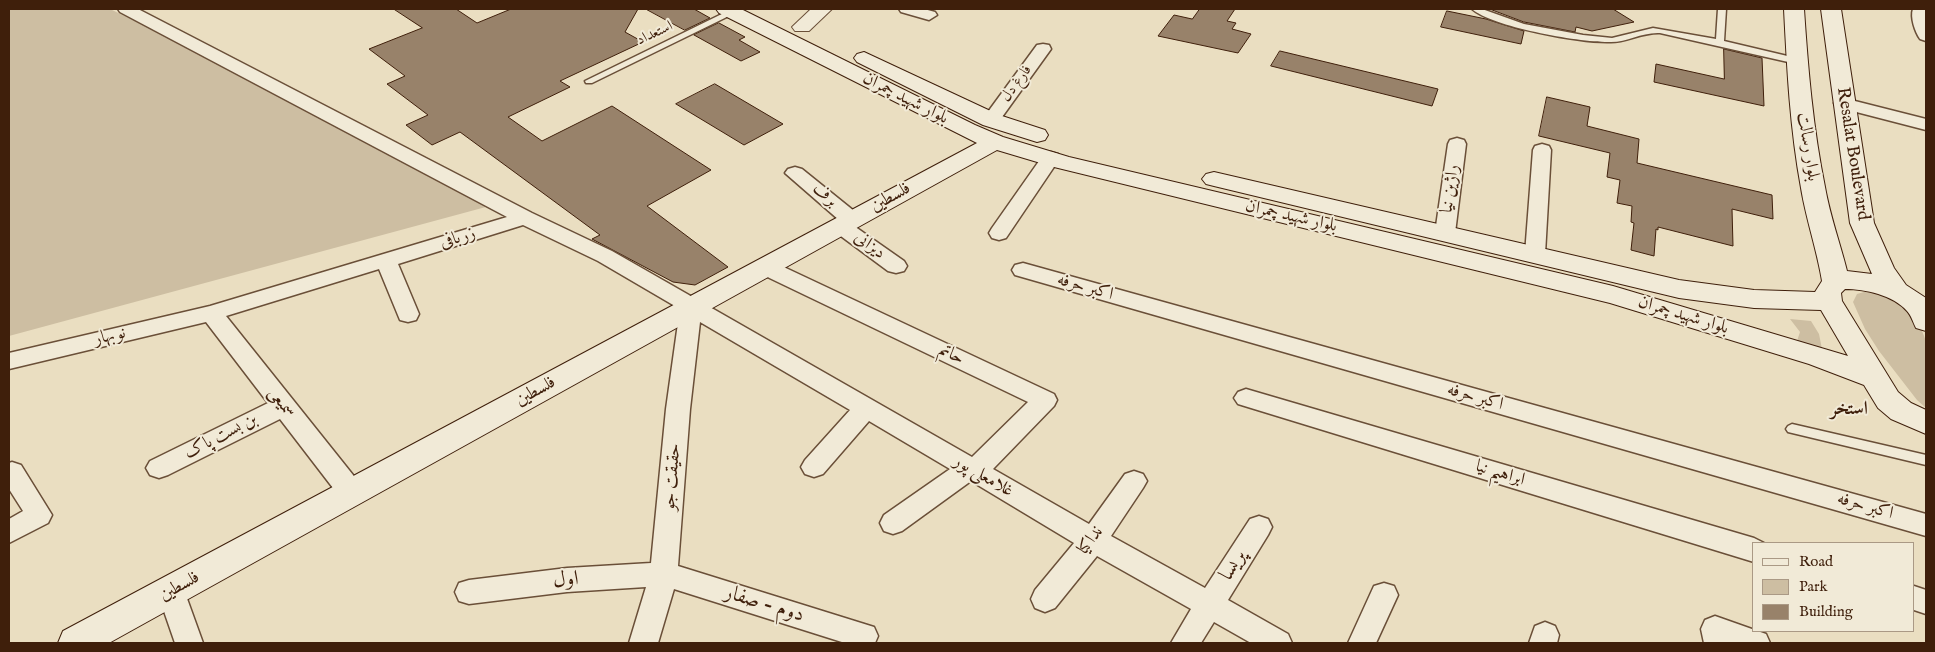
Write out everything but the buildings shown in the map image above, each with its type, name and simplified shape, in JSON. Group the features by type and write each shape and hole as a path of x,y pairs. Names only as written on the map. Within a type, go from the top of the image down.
{"main road":[{"name":"بلوار شهید چمران","path":"765,9 792,32"},
{"path":"792,32 822,9"},
{"name":"بلوار رسالت","path":"1794,9 1818,66 1803,126 1818,214 1833,261 1832,292"},
{"name":"Resalat Boulevard","path":"1831,9 1818,66 1843,103 1862,223 1882,269 1897,292"},
{"name":"بلوار شهید چمران","path":"730,11 792,32 967,130 993,131 1091,150 1680,289 1742,300 1793,302 1832,292 1852,280 1874,283 1897,292"},
{"name":"بلوار شهید چمران","path":"993,131 1051,158 1613,295 1762,340 1874,377"},
{"name":"فلسطین","path":"76,643 846,223 993,131"},
{"path":"1818,214 1836,226 1858,227 1862,223"},
{"path":"1832,292 1874,377 1888,400 1923,426"},
{"path":"1897,292 1916,304 1926,321"},
{"path":"1742,300 1760,306 1774,316 1781,327 1776,336 1762,340"}],"street":[{"path":"126,9 525,218 605,256 690,308"},
{"path":"907,9 929,15"},
{"path":"1922,13 1926,36"},
{"name":"فارغ دل","path":"993,131 1044,49"},
{"path":"1843,103 1926,125"},
{"name":"راژین نیا","path":"1445,233 1457,144"},
{"path":"1535,254 1542,150"},
{"path":"999,233 1051,158"},
{"name":"برف","path":"795,173 846,223"},
{"name":"زربافی","path":"211,313 525,218"},
{"name":"دیزانی","path":"846,223 896,266"},
{"path":"386,261 408,314"},
{"name":"حاتم","path":"766,267 1045,400 972,470"},
{"name":"اکبر حرفه","path":"1023,270 1926,525"},
{"name":"غلامعلی پور","path":"690,308 1093,540 1278,643"},
{"name":"حقیقت جو","path":"644,643 664,574 678,409 690,308"},
{"name":"نوبهار","path":"9,361 211,313"},
{"name":"سمیعی","path":"211,313 352,493"},
{"name":"ابراهیم نیا","path":"1246,398 1752,549"},
{"name":"بن بست پاک","path":"159,468 284,406"},
{"path":"814,466 865,409"},
{"path":"893,523 972,470"},
{"path":"9,532 40,515 12,472"},
{"name":"نداکیا","path":"1045,599 1093,540 1134,481"},
{"name":"پریسا","path":"1185,643 1259,527"},
{"name":"اول","path":"469,592 567,580 664,574"},
{"name":"دوم - صفار","path":"664,574 863,640"},
{"path":"172,591 189,643"},
{"path":"1362,643 1384,595"},
{"path":"1718,643 1715,629 1756,643"}],"lane":[{"path":"1476,9 1499,19 1585,39 1616,40 1634,32 1659,31 1818,66"},
{"path":"1720,44 1722,9"},
{"name":"استعداد","path":"589,81 730,11"},
{"path":"1792,429 1926,460"}],"green space":[{"path":"9,9 110,9 508,201 9,336"},
{"path":"1864,292 1874,293 1894,300 1903,306 1917,322 1926,342 1928,356 1926,408 1917,400 1879,351 1865,329 1853,302 1857,294"},
{"path":"1790,319 1811,321 1819,334 1822,349 1797,341 1800,332"}],"district":[{"name":"استخر","path":"1849,410"}]}
